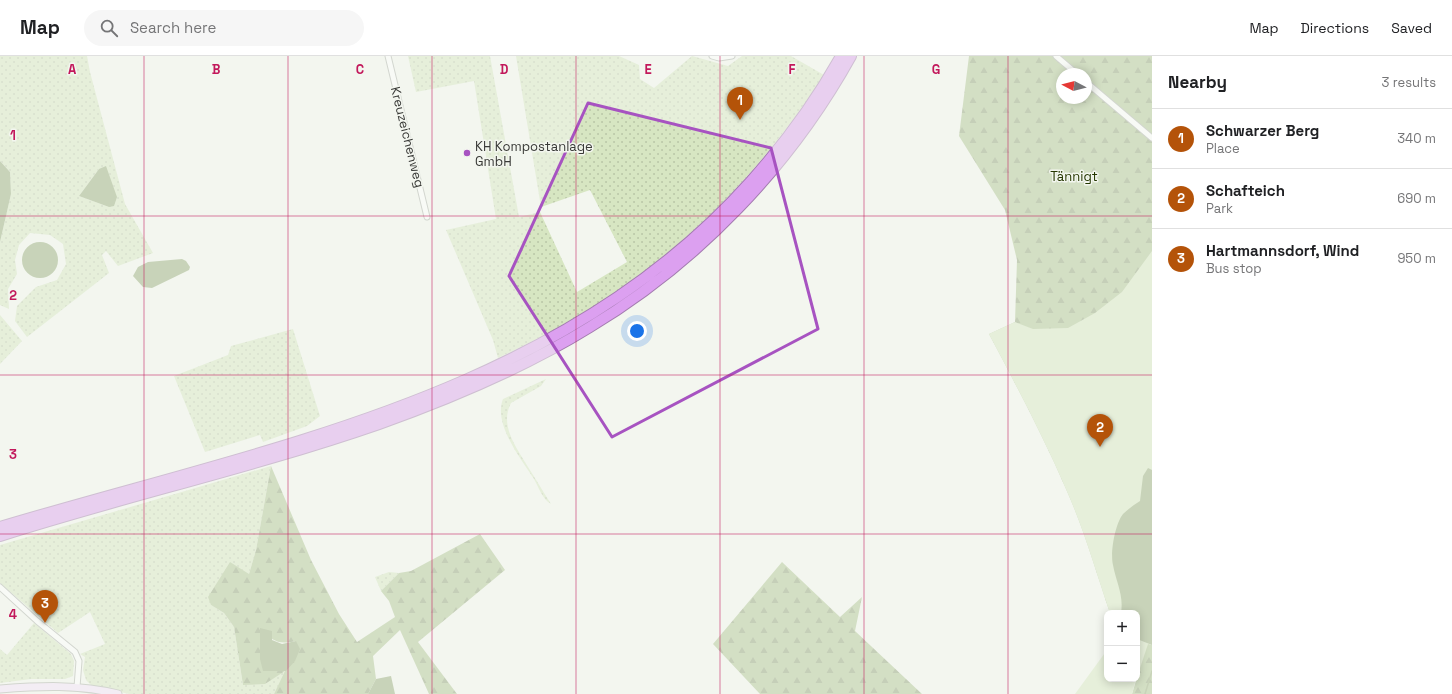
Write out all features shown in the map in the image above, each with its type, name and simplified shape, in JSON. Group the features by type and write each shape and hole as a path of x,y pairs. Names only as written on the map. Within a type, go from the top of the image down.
{"highway":[{"path":"0,527 270,449 376,416 493,369 556,336 627,293 659,268 715,219 743,190 784,142 819,92 841,56"},
{"path":"0,536 271,458 377,424 463,392 560,345 592,326 656,281 720,226 763,180 790,147 826,98 851,56"}],"main road":[{"path":"0,689 46,686 77,687 118,694"}],"street":[{"name":"Kreuzeichenweg","path":"388,56 427,217"},
{"path":"712,56 719,58 732,56"},
{"path":"1056,56 1070,68"},
{"path":"1092,87 1152,138"},
{"path":"0,587 37,621 76,652 79,661 77,687"}],"highlighted area":[{"path":"588,103 771,148 818,329 612,437 509,276"}],"shaded area":[{"path":"0,56 87,56 125,204 153,253 118,266 106,251 102,255 109,273 27,337 15,321 17,306 36,287 57,280 66,264 63,244 50,235 30,233 19,245 15,260 17,274 8,289 9,309 0,305 0,242 11,194 10,172 0,161","holes":["99,169 109,207 79,196"]},
{"path":"408,56 490,56 519,217 540,212 577,292 627,262 590,190 541,207 516,56 619,56 639,65 640,79 654,88 692,56 728,66 742,56 791,56 824,75 792,122 757,165 721,204 682,241 640,274 596,305 548,333 498,358 493,340 446,230 496,219 474,81 416,92"},
{"path":"0,161 10,172 11,194 0,242"},
{"path":"106,166 117,197 114,206 109,207 79,196 99,169"},
{"path":"43,242 53,247 57,253 57,267 53,273 47,277 37,278 27,273 23,267 22,257 27,247 33,243"},
{"path":"1152,251 1152,645 1148,644 1140,668 1140,610 1109,610 1084,535 1066,489 1039,430 989,334 1015,322 1033,329 1068,328 1095,313 1122,292"},
{"path":"182,259 186,261 190,267 189,270 152,288 143,287 133,276 138,267 148,262"},
{"path":"0,315 22,341 0,364"},
{"path":"293,329 320,416 307,426 263,442 260,435 205,452 174,376 228,355 231,346"},
{"path":"546,379 541,386 511,403 507,420 508,428 515,444 551,504 543,496 510,441 505,430 501,409 503,399"},
{"path":"271,466 256,550 249,574 211,605 224,613 234,627 243,685 286,671 274,694 129,694 91,685 86,680 83,670 85,657 80,654 105,644 90,612 58,633 0,583 0,545"},
{"path":"1148,468 1152,470 1152,645 1140,640 1140,610 1121,610 1121,594 1112,560 1114,539 1118,524 1123,514 1140,501 1143,476"},
{"path":"389,572 399,573 381,591 375,577"},
{"path":"34,623 71,654 74,661 73,676 65,679 31,679 0,683 0,649 7,655"},
{"path":"260,628 272,631 272,640 282,644 296,641 300,649 295,661 286,671 263,671 260,659"},
{"path":"1104,654 1104,682 1135,682 1132,694 1075,694"},
{"path":"391,676 395,694 368,694 376,679"}],"green space":[{"name":"Tännigt","path":"969,56 1152,56 1152,470 1111,610 1109,610 1084,535 1066,489 1039,430 989,334 1015,322 1017,260 1005,210 959,136"},
{"path":"271,466 311,560 339,614 357,642 395,617 389,601 381,591 399,573 411,571 480,534 505,570 418,642 457,694 429,694 400,630 373,656 376,679 368,694 274,694 285,671 265,684 243,685 234,627 224,613 211,605 208,597 230,562 249,574 256,550","holes":["260,629 276,641 296,641 286,670"]},
{"path":"782,562 840,617 862,597 855,631 922,694 760,694 713,644"},
{"path":"1140,640 1152,645 1152,694 1132,694 1136,682 1140,682"}],"waterway":[{"path":"1145,694 1152,671"}],"place":[{"name":"Schwarzer Berg","path":"740,120"},
{"name":"KH Kompostanlage GmbH","path":"467,153"},
{"name":"Schafteich","path":"1100,447"},
{"name":"Hartmannsdorf, Wind","path":"45,623"}]}
